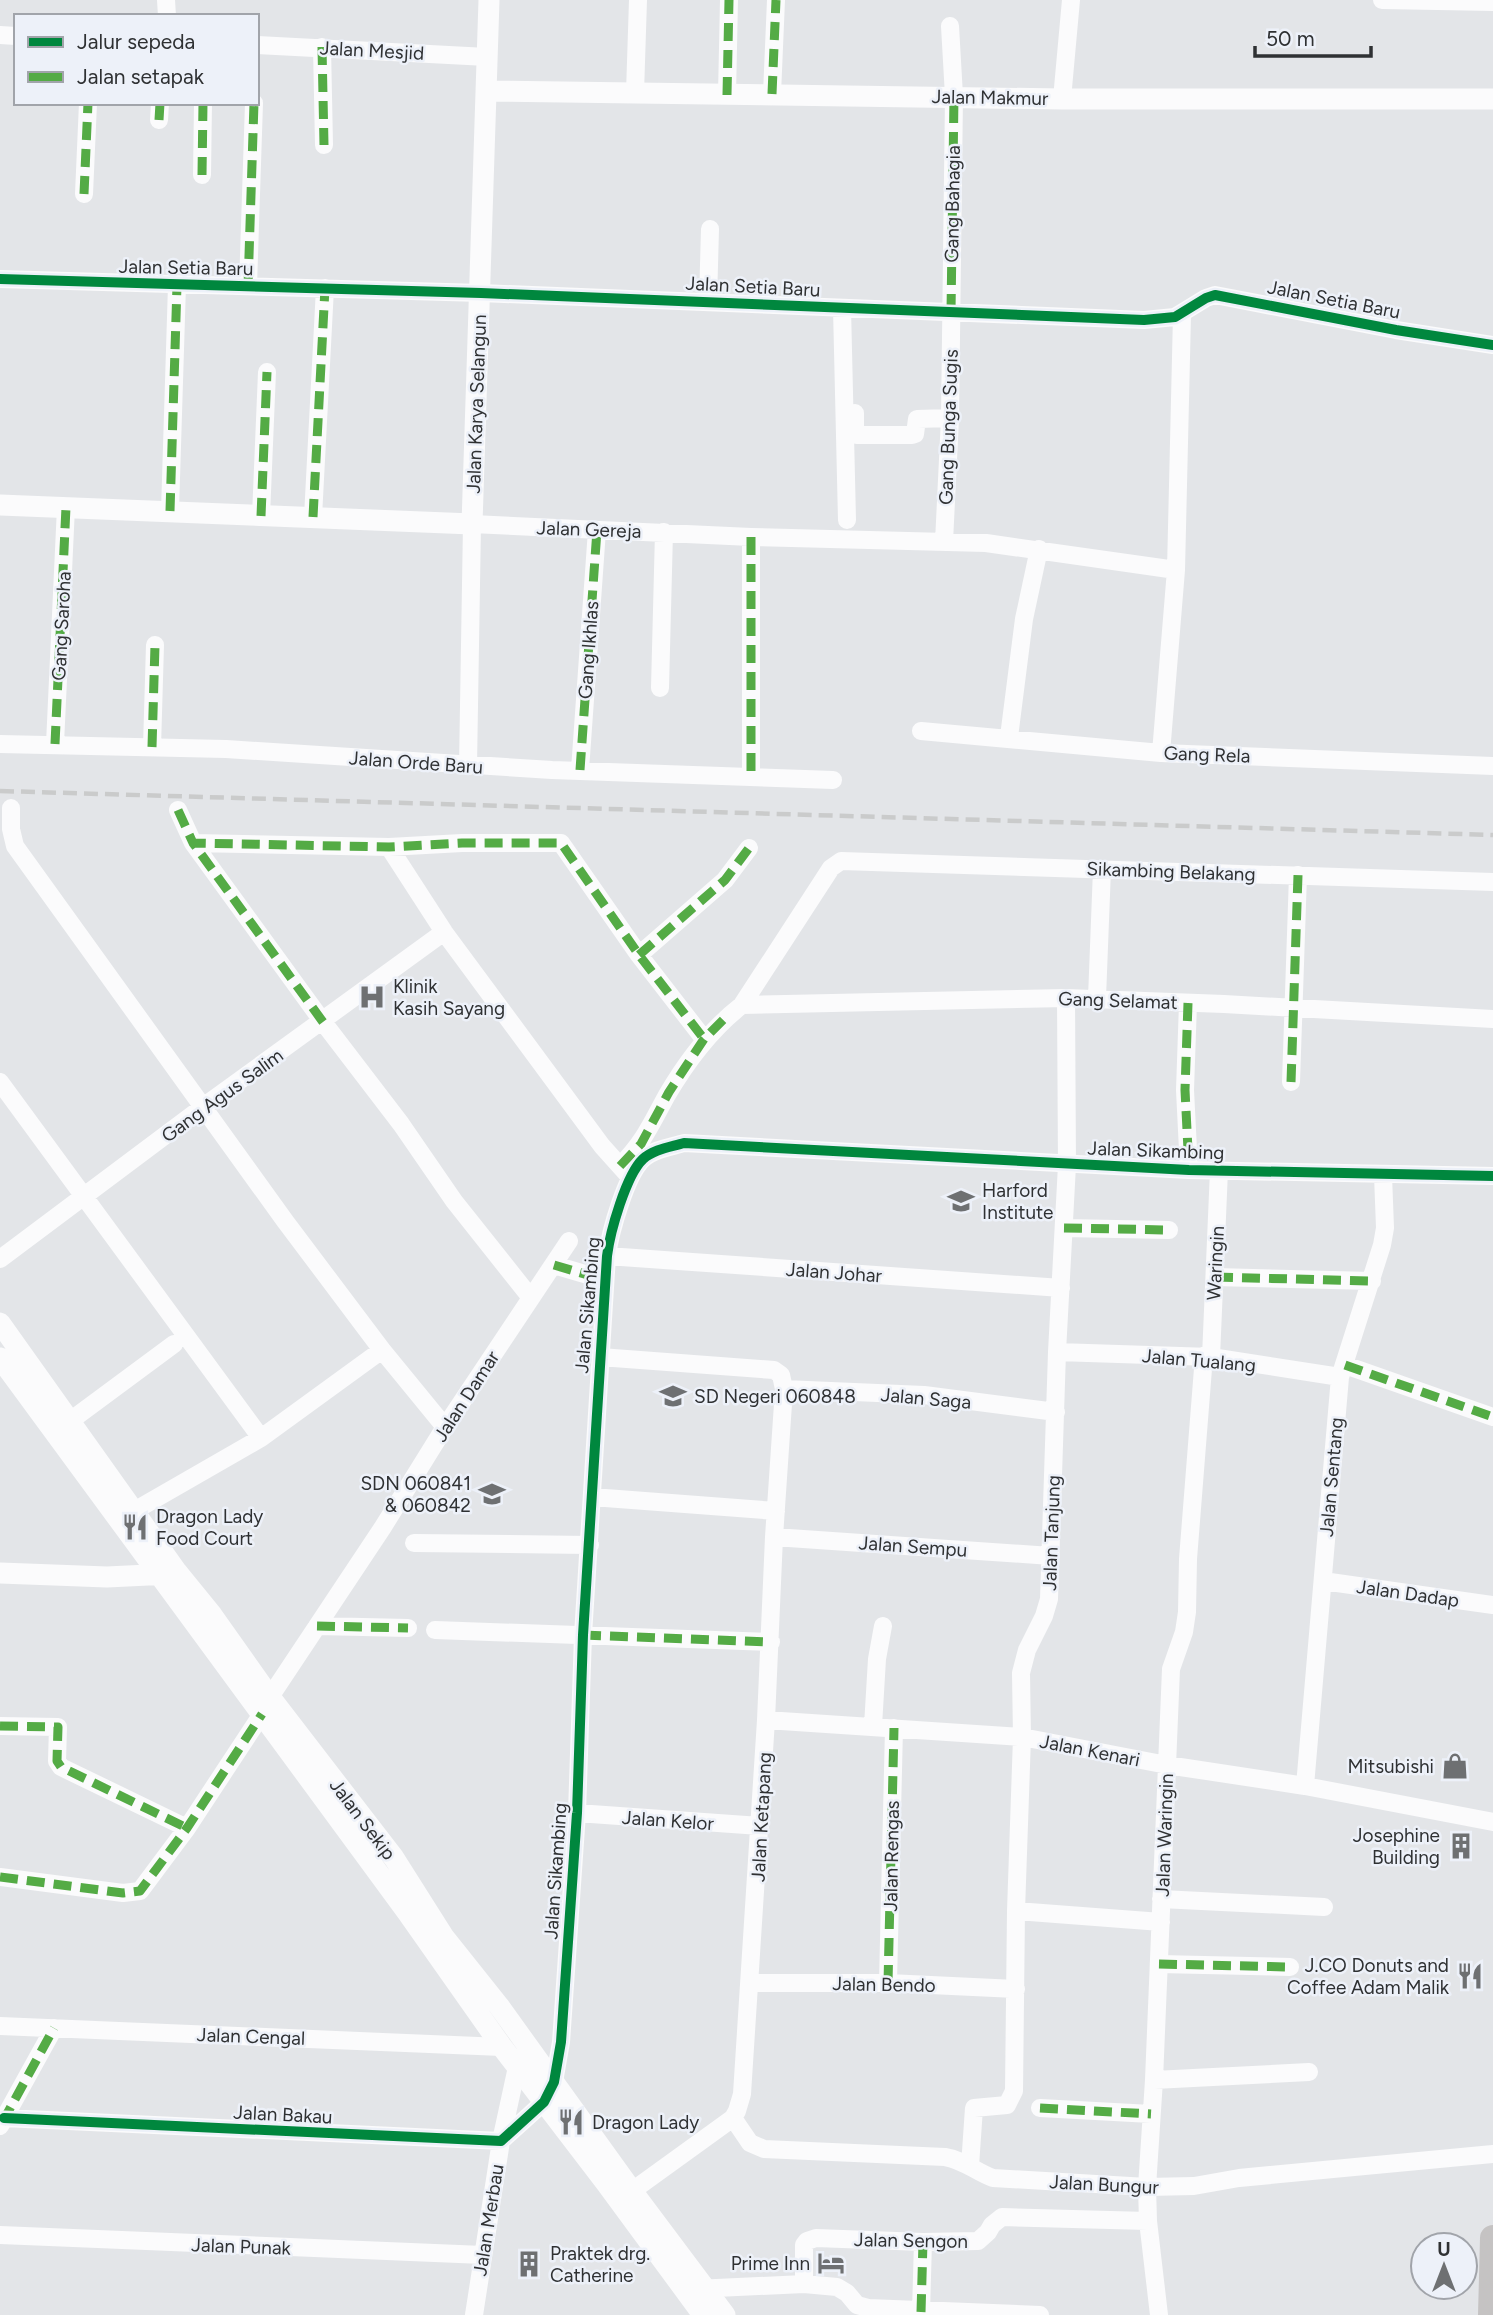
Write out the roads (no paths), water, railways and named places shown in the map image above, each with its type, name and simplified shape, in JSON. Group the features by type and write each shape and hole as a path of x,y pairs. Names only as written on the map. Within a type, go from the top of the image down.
{"main road":[{"path":"1491,2315 1493,2238"}],"street":[{"name":"Jalan Karya Selangun","path":"468,765 472,524 489,0"},
{"path":"635,93 638,0"},
{"path":"727,95 729,0"},
{"path":"772,94 776,0"},
{"path":"1062,99 1070,0"},
{"path":"1382,0 1493,2"},
{"name":"Gang Bahagia","path":"950,26 954,96 951,312"},
{"name":"Jalan Mesjid","path":"259,45 487,57"},
{"path":"322,47 324,145"},
{"name":"Jalan Makmur","path":"486,91 1062,99 1493,99"},
{"path":"84,194 88,105"},
{"path":"202,175 203,105"},
{"path":"248,286 254,105"},
{"path":"708,302 710,229"},
{"name":"Jalan Setia Baru","path":"0,279 481,293 1144,320 1182,314 1215,295 1396,330 1493,345"},
{"path":"170,511 177,285"},
{"path":"313,517 325,288"},
{"path":"842,308 847,520"},
{"name":"Gang Bunga Sugis","path":"944,542 950,418 951,312"},
{"path":"1161,753 1176,570 1182,314"},
{"path":"261,516 267,372"},
{"path":"846,411 855,412 857,435 914,435 917,419 950,418"},
{"name":"Jalan Gereja","path":"0,505 751,537 986,543 1176,570"},
{"name":"Gang Saroha","path":"55,744 66,507"},
{"name":"Gang Ikhlas","path":"580,770 597,530"},
{"path":"660,688 664,532"},
{"path":"751,537 751,776"},
{"path":"1009,737 1024,619 1039,549"},
{"path":"152,747 155,645"},
{"name":"Gang Rela","path":"922,731 1161,753 1493,766"},
{"name":"Jalan Orde Baru","path":"0,744 226,749 468,765 833,780"},
{"path":"11,808 11,829 15,846 382,1350 445,1427"},
{"path":"178,810 192,843 401,1124 454,1201 531,1298"},
{"path":"192,843 389,847 462,843 561,843 639,954 704,1039"},
{"path":"389,847 444,932 601,1146 626,1172 669,1092 704,1039 742,1005"},
{"path":"639,954 725,880 749,848"},
{"name":"Sikambing Belakang","path":"742,1005 831,868 841,861 1493,882"},
{"path":"1097,998 1102,869"},
{"path":"1292,1082 1298,875"},
{"name":"Gang Agus Salim","path":"0,1259 444,932"},
{"name":"Jalan Tanjung","path":"970,2166 972,2115 975,2107 1007,2105 1013,2096 1022,1663 1049,1599 1057,1352 1067,1165 1066,998"},
{"name":"Gang Selamat","path":"742,1005 1097,998 1493,1019"},
{"path":"1188,1003 1185,1090 1189,1170"},
{"path":"0,1082 261,1438"},
{"name":"Jalan Sikambing","path":"549,2092 564,2008 577,1813 583,1635 607,1256 626,1172 645,1157 684,1143 1189,1170 1493,1176"},
{"name":"Waringin","path":"1208,1357 1220,1170"},
{"name":"Jalan Sentang","path":"1305,1786 1342,1371 1372,1282 1385,1228 1382,1175"},
{"path":"1064,1228 1169,1230"},
{"name":"Jalan Damar","path":"0,1877 123,1893 140,1891 187,1828 445,1427 569,1241"},
{"name":"Jalan Johar","path":"607,1256 1061,1288"},
{"path":"554,1265 605,1280"},
{"path":"1215,1277 1372,1282"},
{"name":"Jalan Sekip","path":"0,1323 134,1511 168,1574"},
{"path":"71,1421 174,1344"},
{"path":"134,1511 261,1438 382,1350"},
{"name":"Jalan Tualang","path":"1057,1352 1208,1357 1342,1371 1493,1417"},
{"path":"600,1357 774,1370 781,1375 784,1389"},
{"name":"Jalan Waringin","path":"1159,2315 1147,2221 1147,2187 1171,1669 1184,1632 1187,1612 1188,1559 1208,1357"},
{"name":"Jalan Sekip","path":"0,1358 266,1705 376,1870 517,2067 549,2092 632,2191 696,2289 703,2315"},
{"name":"Jalan Saga","path":"784,1389 923,1395 1056,1412"},
{"name":"Jalan Ketapang","path":"733,2118 742,2094 751,1983 784,1389"},
{"path":"592,1497 776,1511"},
{"name":"Jalan Sempu","path":"774,1538 1051,1556"},
{"path":"414,1543 590,1545"},
{"path":"0,1573 107,1577 168,1574"},
{"name":"Jalan Dadap","path":"1323,1581 1493,1605"},
{"path":"317,1626 408,1628"},
{"path":"873,1726 877,1659 883,1626"},
{"path":"435,1630 771,1642"},
{"name":"Jalan Sekip","path":"266,1705 394,1858 444,1937 526,2045 549,2092 696,2289 725,2315"},
{"name":"Jalan Kenari","path":"766,1720 1022,1737 1493,1822"},
{"path":"0,1726 58,1727 57,1761 61,1767 187,1828"},
{"name":"Jalan Rengas","path":"888,1983 894,1728"},
{"name":"Jalan Kelor","path":"577,1813 760,1826"},
{"path":"376,1870 394,1858"},
{"path":"1161,1899 1324,1907"},
{"path":"1016,1911 1161,1922"},
{"path":"1159,1964 1290,1967"},
{"name":"Jalan Bendo","path":"751,1983 888,1983 1016,1989"},
{"name":"Jalan Cengal","path":"0,2026 502,2046"},
{"path":"2,2122 54,2028"},
{"name":"Jalan Merbau","path":"474,2315 501,2141 517,2067 526,2045"},
{"path":"1154,2080 1309,2072"},
{"path":"501,2141 549,2092"},
{"path":"1040,2108 1151,2114"},
{"path":"632,2191 733,2118"},
{"name":"Jalan Bungur","path":"733,2118 750,2143 764,2149 946,2157 957,2159 993,2178 1147,2187 1195,2186 1239,2178 1493,2154"},
{"name":"Jalan Bakau","path":"2,2122 501,2141"},
{"name":"Jalan Sengon","path":"804,2284 804,2245 816,2238 978,2241 1003,2217 1147,2221"},
{"name":"Jalan Punak","path":"0,2235 483,2255"},
{"path":"921,2312 923,2242"},
{"path":"696,2289 804,2284 837,2287 858,2305 868,2308 1040,2315"}],"railway":[{"path":"0,791 1493,835"}],"place":[{"name":"Klinik Kasih Sayang","path":"372,997"},
{"name":"Harford Institute","path":"961,1201"},
{"name":"SD Negeri 060848","path":"673,1396"},
{"name":"SDN 060841 & 060842","path":"492,1494"},
{"name":"Dragon Lady Food Court","path":"135,1527"},
{"name":"Mitsubishi","path":"1455,1766"},
{"name":"Josephine Building","path":"1461,1846"},
{"name":"J.CO Donuts and Coffee Adam Malik","path":"1470,1976"},
{"name":"Dragon Lady","path":"571,2122"},
{"name":"Prime Inn","path":"831,2263"},
{"name":"Praktek drg. Catherine","path":"529,2264"}]}
